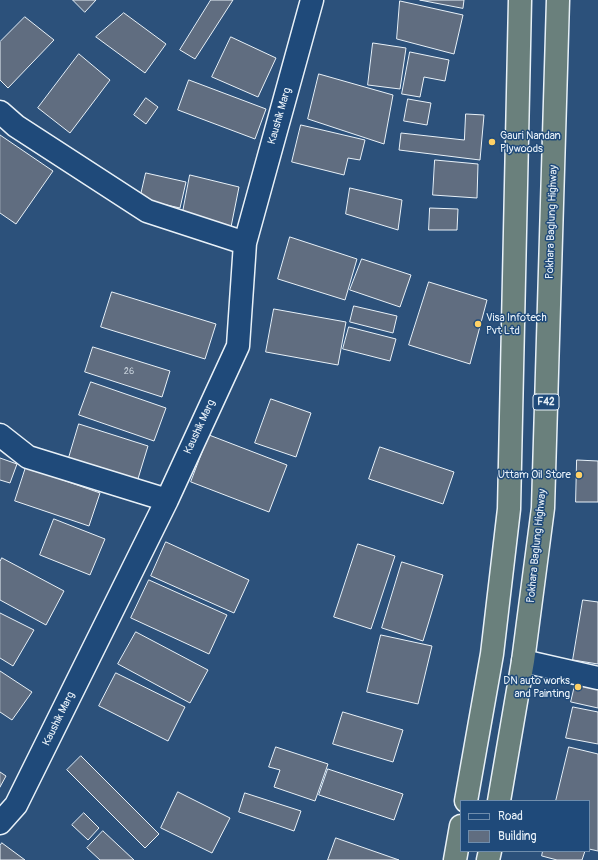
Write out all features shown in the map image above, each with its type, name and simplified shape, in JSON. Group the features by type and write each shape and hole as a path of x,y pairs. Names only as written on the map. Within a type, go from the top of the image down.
{"highway":[{"path":"466,800 492,654 509,509 520,0"},
{"name":"Pokhara Baglung Highway","path":"499,800 523,661 543,508 558,0"},
{"path":"455,860 460,832"}],"street":[{"name":"Kaushik Marg","path":"0,823 16,805 167,500 238,346 245,243 312,0"},
{"path":"0,112 16,126 147,211 245,243"},
{"path":"0,435 28,457 167,500"},
{"path":"523,661 598,678"}],"building":[{"path":"73,0 96,0 85,12"},
{"path":"211,0 233,0 195,59 180,50"},
{"path":"420,0 464,0 463,8"},
{"path":"400,1 463,15 454,54 397,39"},
{"path":"124,13 166,44 145,73 96,37"},
{"path":"25,17 54,40 8,88 0,80 0,42"},
{"path":"231,37 276,58 258,97 212,77"},
{"path":"373,43 406,48 400,89 368,85"},
{"path":"410,52 449,60 445,81 424,77 420,97 402,94"},
{"path":"79,54 110,80 70,133 38,108"},
{"path":"319,74 393,95 384,144 308,119"},
{"path":"189,80 266,109 255,139 178,110"},
{"path":"146,98 158,107 146,124 134,115"},
{"path":"408,99 431,103 427,125 404,121"},
{"path":"466,114 484,115 480,160 399,150 401,133 464,140"},
{"path":"301,125 365,140 360,160 348,158 344,175 292,162"},
{"path":"0,135 53,171 16,224 0,213"},
{"path":"435,160 478,164 477,198 433,195"},
{"path":"146,173 186,182 180,208 140,199"},
{"path":"190,175 239,187 231,227 182,217"},
{"path":"350,188 402,200 398,230 346,214"},
{"path":"430,208 458,209 457,230 429,230"},
{"path":"290,237 357,259 345,300 278,279"},
{"path":"362,259 411,275 400,307 350,290"},
{"path":"429,282 487,300 470,364 409,345"},
{"path":"112,292 216,324 205,359 101,327"},
{"path":"354,306 397,316 393,333 350,322"},
{"path":"274,309 346,322 338,365 266,352"},
{"path":"349,327 396,339 390,361 343,349"},
{"path":"93,347 170,371 162,397 85,372"},
{"path":"91,382 166,408 154,441 79,415"},
{"path":"271,399 311,413 296,457 255,443"},
{"path":"79,424 148,446 137,482 68,461"},
{"path":"209,435 287,465 269,512 191,482"},
{"path":"380,447 454,472 443,504 369,479"},
{"path":"0,458 17,464 10,483 0,480"},
{"path":"577,460 598,461 598,502 576,502"},
{"path":"26,467 100,493 89,526 15,501"},
{"path":"54,519 105,539 90,575 40,555"},
{"path":"166,542 249,580 234,613 151,576"},
{"path":"358,544 395,556 371,629 334,617"},
{"path":"2,558 64,591 46,625 0,600 0,562"},
{"path":"402,562 443,575 423,641 382,628"},
{"path":"149,580 227,615 209,654 131,618"},
{"path":"583,600 598,602 598,664 573,660"},
{"path":"0,613 34,630 13,666 0,658"},
{"path":"136,632 208,670 190,703 118,664"},
{"path":"381,635 432,646 418,704 367,692"},
{"path":"0,671 32,692 12,720 0,712"},
{"path":"116,673 185,707 168,741 99,706"},
{"path":"576,681 598,686 598,708 571,702"},
{"path":"573,707 598,712 598,744 566,738"},
{"path":"343,712 403,730 393,762 333,744"},
{"path":"276,747 328,764 315,801 274,787 280,770 269,767"},
{"path":"569,747 598,754 598,851 590,849 590,800 556,800"},
{"path":"81,756 159,834 145,848 67,770"},
{"path":"328,769 403,794 394,820 319,795"},
{"path":"0,772 6,776 0,787"},
{"path":"178,792 230,818 212,853 161,828"},
{"path":"245,793 301,811 294,831 239,812"},
{"path":"84,813 99,828 88,840 72,825"},
{"path":"103,831 134,860 100,860 87,848"},
{"path":"336,838 399,860 328,860"},
{"path":"2,843 25,860 0,860 0,846"},
{"path":"543,852 585,852 582,860 557,860 542,856"}],"place":[{"name":"Gauri Nandan Plywoods","path":"492,142"},
{"name":"Visa Infotech Pvt Ltd","path":"478,324"},
{"name":"Uttam Oil Store","path":"579,475"},
{"name":"DN auto works and Painting","path":"578,687"}]}
